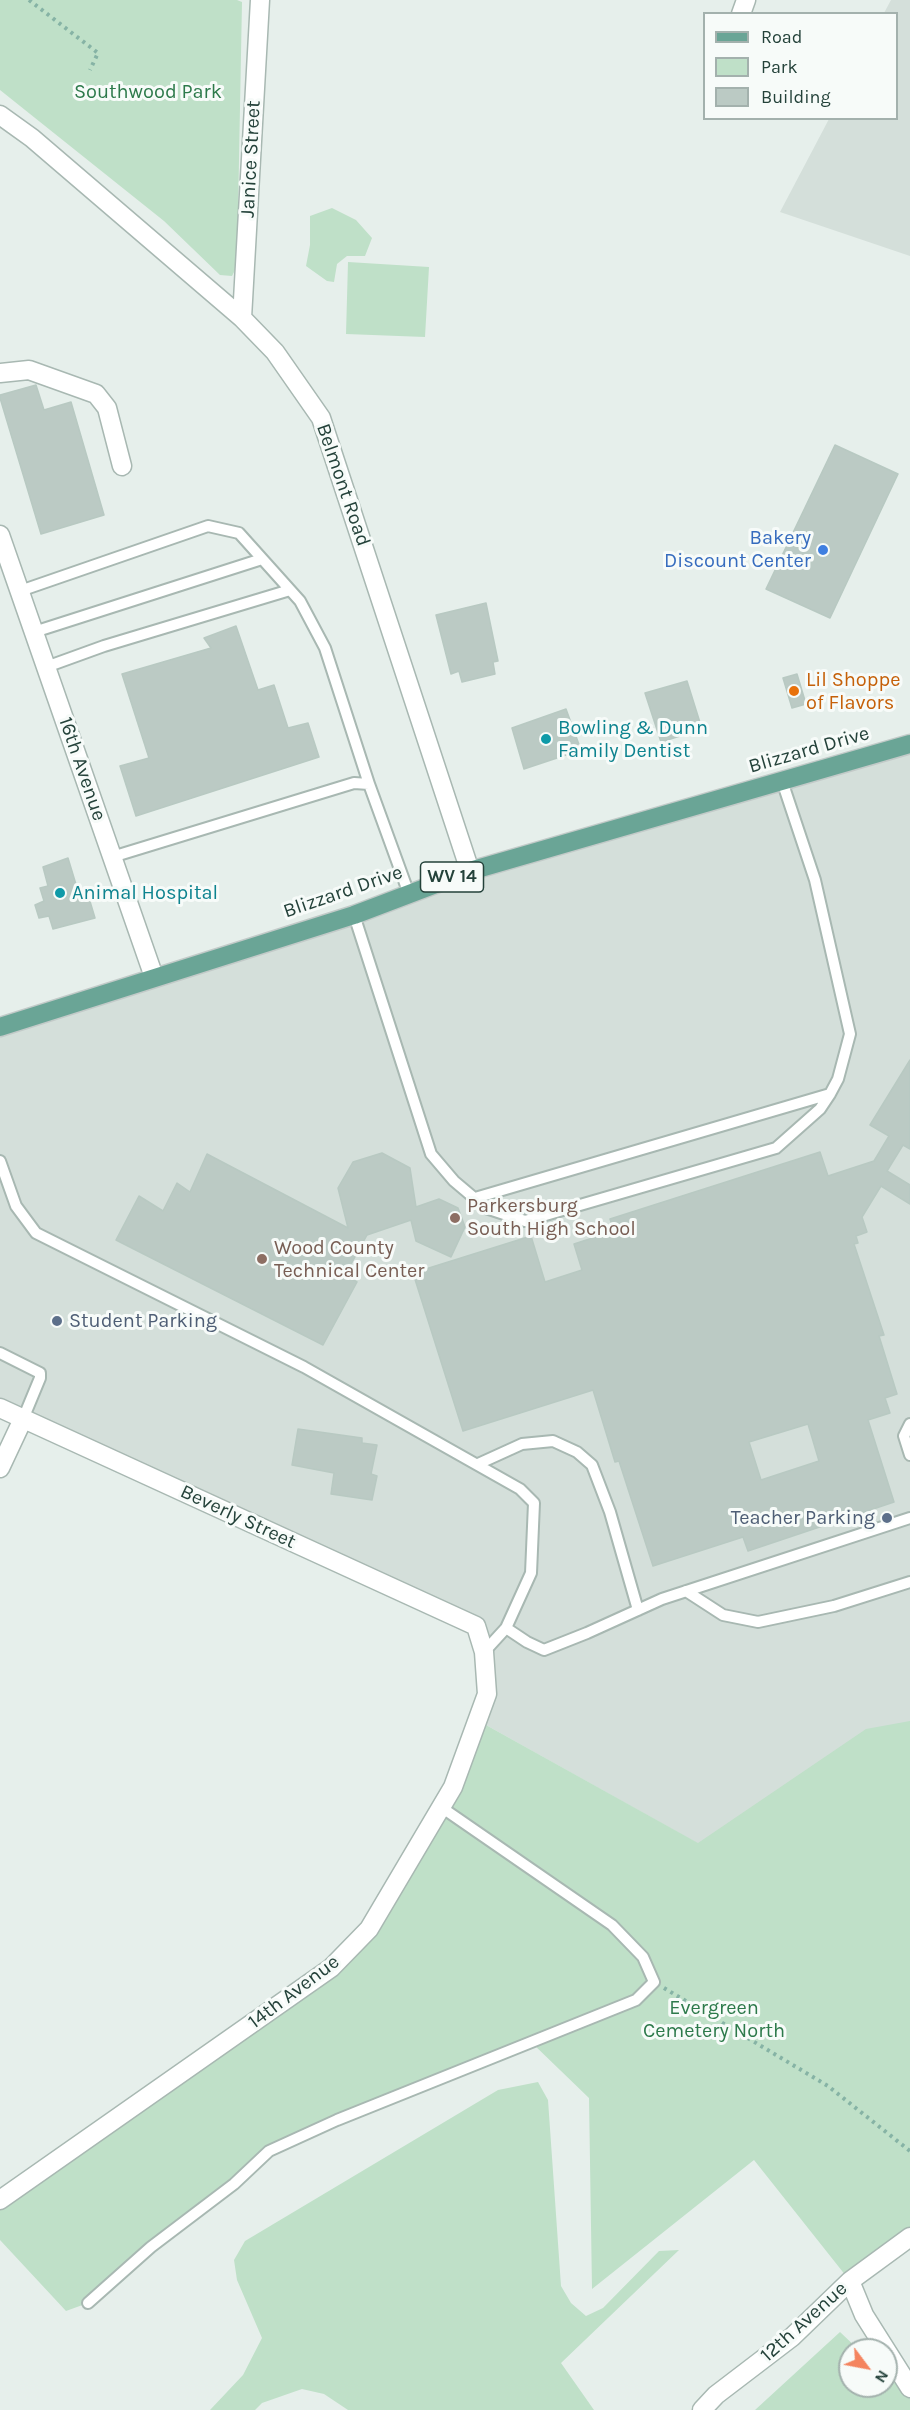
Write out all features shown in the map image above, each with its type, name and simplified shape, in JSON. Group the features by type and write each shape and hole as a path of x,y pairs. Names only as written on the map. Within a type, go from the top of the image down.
{"main road":[{"name":"Blizzard Drive","path":"0,1027 154,976 354,915 470,870 910,744"}],"street":[{"name":"Janice Street","path":"242,318 260,0"},
{"name":"Belmont Road","path":"0,115 32,138 242,318 275,352 321,418 470,870"},
{"path":"0,373 29,370 96,394 107,408 122,466"},
{"name":"16th Avenue","path":"0,535 154,976"},
{"name":"Beverly Street","path":"0,1408 476,1626"},
{"path":"0,1468 23,1419"},
{"name":"14th Avenue","path":"0,2200 331,1968 369,1929 453,1787 487,1694 484,1652 476,1626"},
{"name":"12th Avenue","path":"702,2410 718,2403 850,2281 910,2237"},
{"path":"850,2281 864,2315 910,2388"}],"lane":[{"path":"20,591 208,526 239,533 300,601 325,648 369,784 409,894"},
{"path":"34,632 262,559"},
{"path":"46,667 104,646 290,590"},
{"path":"354,915 431,1154 454,1181 486,1208 525,1221 776,1148 820,1109 830,1094 838,1079 850,1034 815,880 782,781"},
{"path":"112,857 354,783 369,784"},
{"path":"475,1198 830,1094"},
{"path":"0,1161 16,1206 36,1233 304,1367 478,1464 520,1489 534,1503 531,1573 506,1628 484,1652"},
{"path":"0,1353 40,1373 23,1419"},
{"path":"910,1424 904,1436 910,1455"},
{"path":"478,1464 522,1444 553,1441 577,1452 592,1465 610,1512 639,1610"},
{"path":"506,1628 544,1650 662,1599 910,1518"},
{"path":"686,1591 723,1615 758,1622 834,1606 910,1582"},
{"path":"88,2303 151,2247 234,2184 269,2151 337,2120 636,2000 654,1982 643,1957 612,1925 441,1807"}],"path":[{"path":"29,0 98,53 90,70"},
{"path":"654,1982 828,2086 910,2151"}],"shaded area":[{"path":"891,0 910,0 910,256 780,212 828,120 898,120 898,12 885,12"},
{"name":"Parkersburg South High School","path":"910,746 910,1962 477,1720 487,1694 476,1626 0,1406 0,1029 354,915"}],"green space":[{"name":"Southwood Park","path":"0,0 237,0 242,2 237,266 232,276 220,275 164,221 0,90"},
{"path":"332,208 356,220 372,238 365,256 347,256 337,264 334,282 327,281 306,266 310,245 310,216"},
{"path":"348,262 429,267 425,337 346,334"},
{"name":"Evergreen Cemetery North","path":"477,1720 698,1843 866,1729 910,1721 910,2237 850,2281 754,2160 592,2289 589,2098 531,2042 269,2151 88,2303 66,2311 0,2240 0,2200 369,1929 453,1787"},
{"path":"538,2082 548,2100 561,2286 571,2303 586,2316 603,2308 659,2251 679,2250 561,2363 594,2410 348,2410 324,2394 302,2389 262,2403 255,2410 210,2410 243,2375 262,2338 237,2280 234,2260 245,2241 498,2090"},
{"path":"840,2332 846,2338 838,2338 838,2398 898,2398 898,2386 910,2397 910,2410 755,2410"}],"building":[{"path":"36,385 44,410 71,402 104,515 41,534 0,398 0,395"},
{"name":"Bakery Discount Center","path":"835,445 898,474 830,618 766,589"},
{"path":"486,603 498,661 493,662 495,674 462,682 459,671 451,674 436,615"},
{"path":"236,626 258,690 274,685 288,728 308,723 319,757 136,816 120,766 149,758 122,674 211,648 204,638"},
{"name":"Lil Shoppe of Flavors","path":"797,674 806,704 792,708 783,678"},
{"path":"687,681 702,729 661,742 645,693"},
{"name":"Bowling & Dunn Family Dentist","path":"566,709 581,750 524,769 512,728"},
{"name":"Animal Hospital","path":"68,858 81,901 89,898 95,918 53,929 49,916 39,918 35,905 44,901 40,888 48,886 43,867"},
{"name":"Parkersburg South High School","path":"910,1060 910,1149 903,1145 887,1171 910,1185 910,1204 881,1186 862,1217 867,1232 856,1236 858,1243 854,1244 884,1335 879,1336 897,1394 885,1398 890,1413 868,1420 894,1502 748,1551 743,1537 653,1566 619,1461 615,1462 593,1390 463,1431 413,1273 531,1236 545,1282 582,1270 574,1244 614,1231 610,1219 820,1152 828,1176 874,1161 889,1136 870,1125","holes":["808,1424 819,1461 761,1480 749,1442"]},
{"path":"382,1153 410,1168 416,1207 439,1199 458,1208 465,1227 451,1257 416,1241 411,1220 367,1235 345,1275 357,1282 323,1345 116,1240 139,1196 163,1211 177,1183 190,1192 207,1154 348,1228 338,1188 353,1162"},
{"path":"298,1429 362,1438 362,1443 377,1445 371,1474 377,1476 372,1500 331,1494 334,1473 292,1465"}],"place":[{"name":"Bakery Discount Center","path":"823,550"},
{"name":"Lil Shoppe of Flavors","path":"794,691"},
{"name":"Bowling & Dunn Family Dentist","path":"546,739"},
{"name":"Animal Hospital","path":"60,893"},
{"name":"Parkersburg South High School","path":"455,1218"},
{"name":"Wood County Technical Center","path":"262,1259"},
{"name":"Student Parking","path":"57,1321"},
{"name":"Teacher Parking","path":"887,1518"}]}
